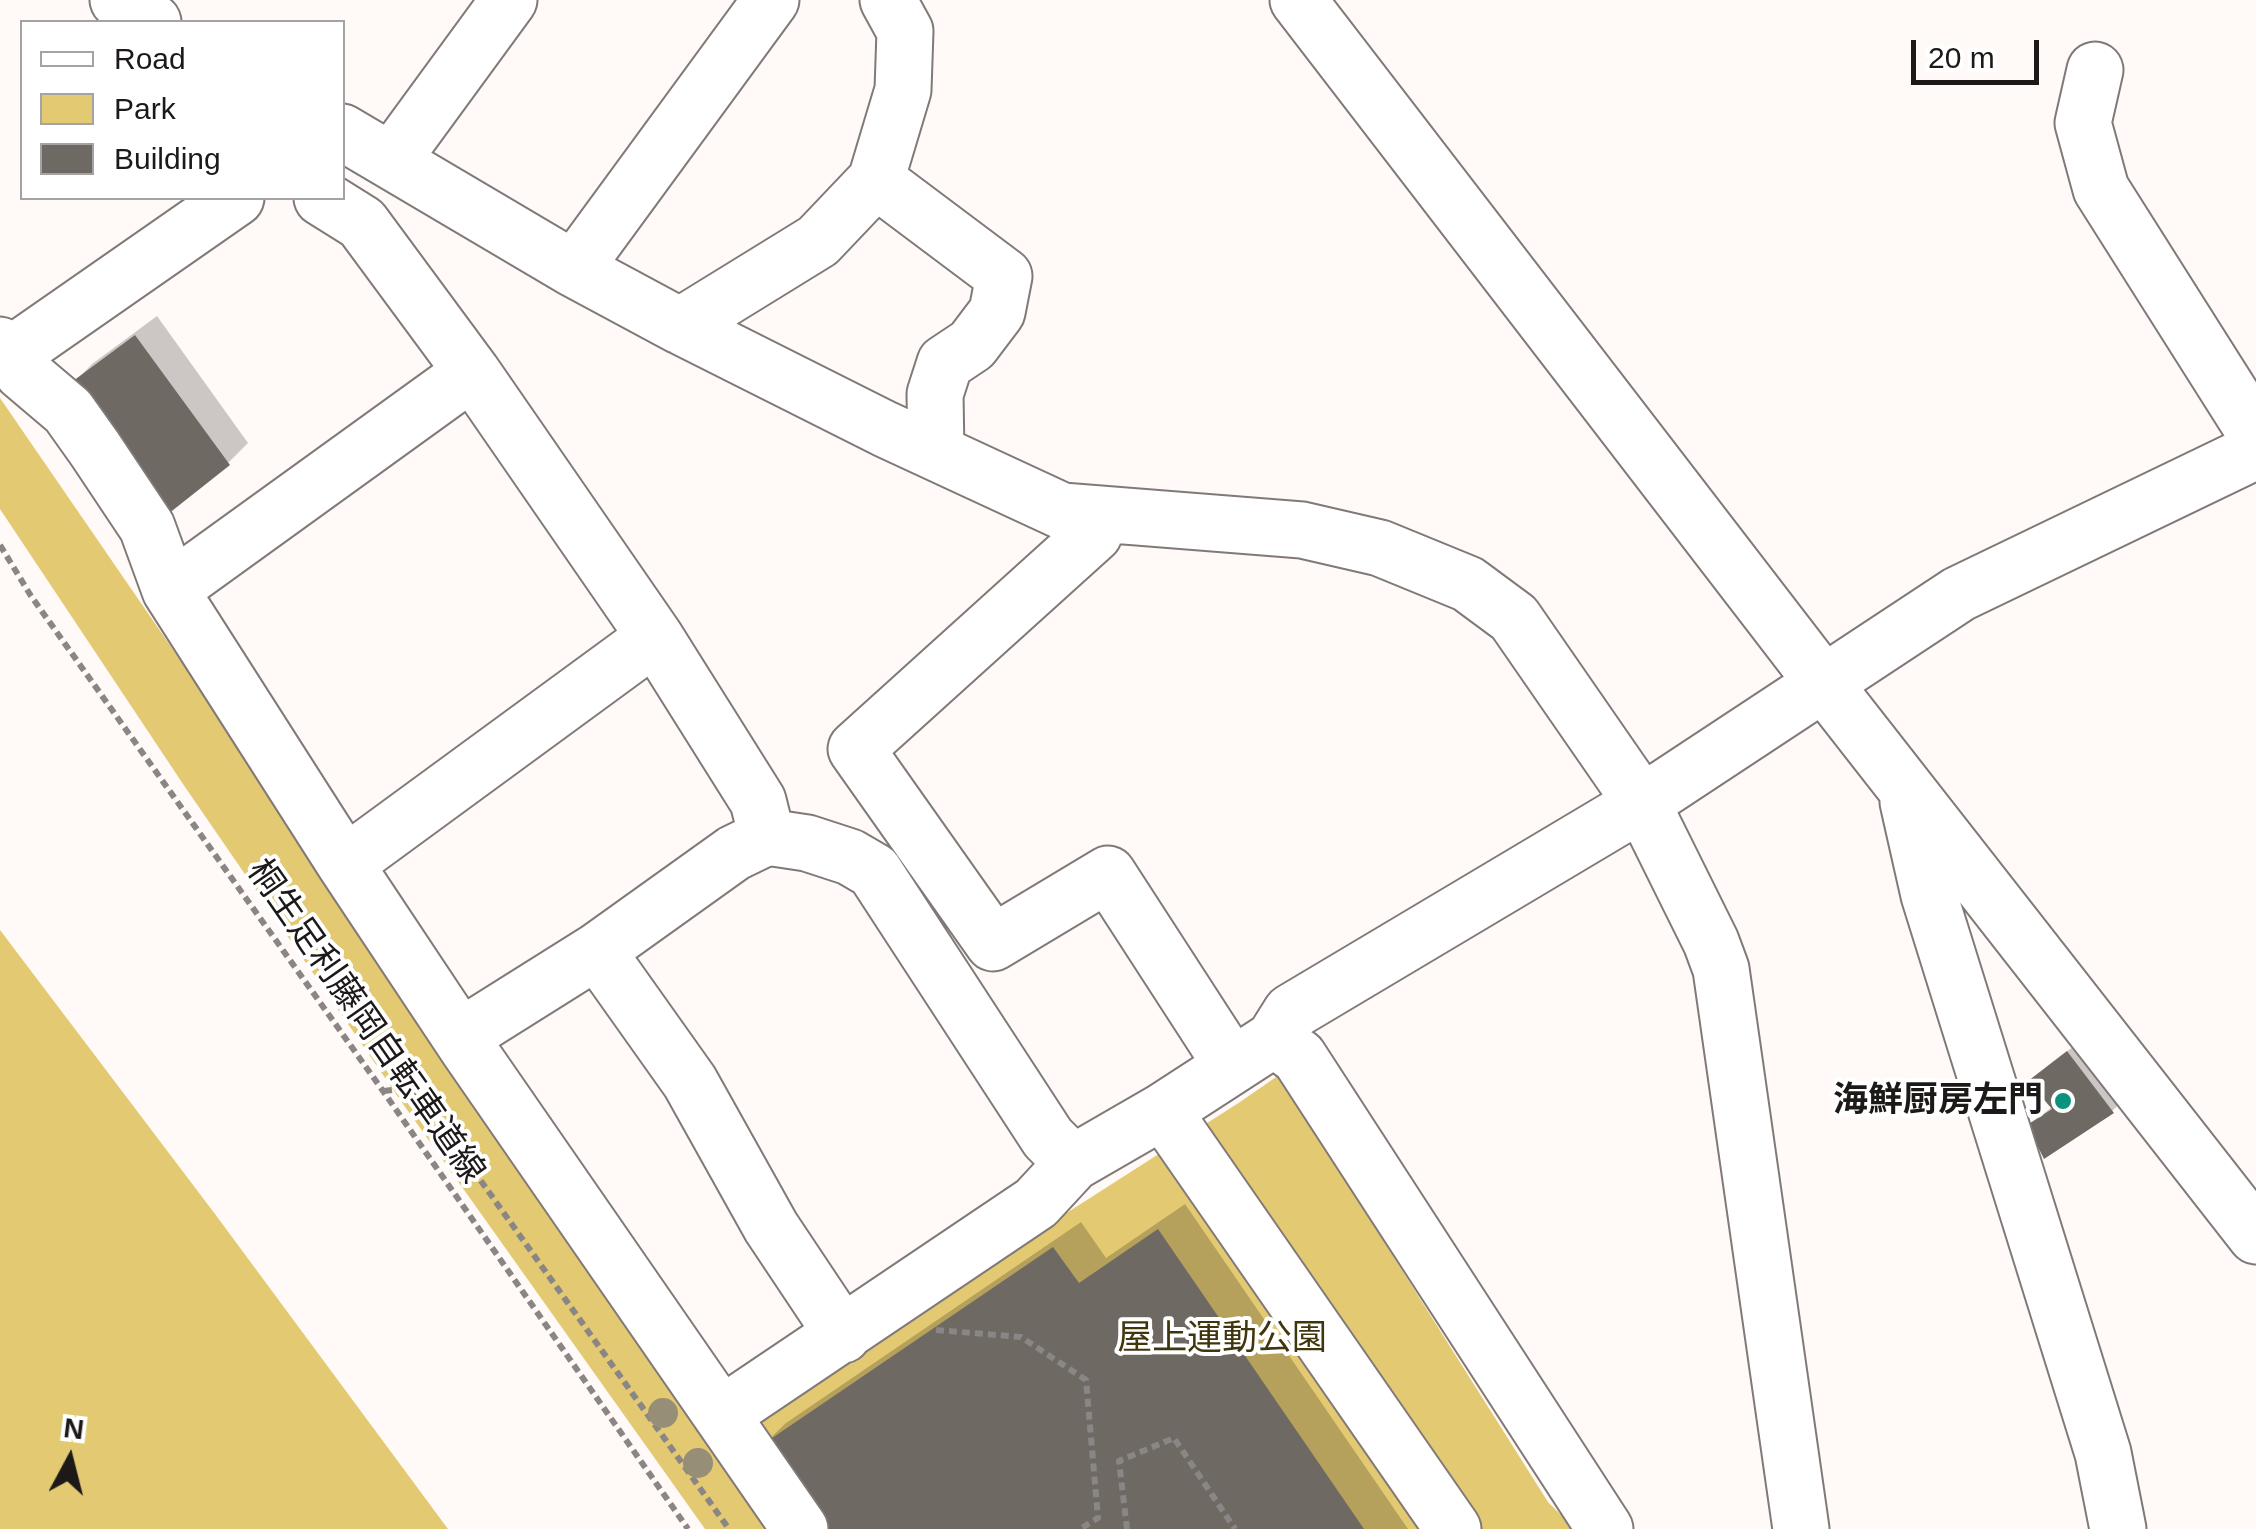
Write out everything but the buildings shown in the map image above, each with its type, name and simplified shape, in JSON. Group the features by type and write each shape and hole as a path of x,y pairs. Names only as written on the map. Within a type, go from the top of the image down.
{"street":[{"path":"118,0 152,20"},
{"path":"392,160 509,0"},
{"path":"574,269 770,0"},
{"path":"680,326 818,240 876,180 903,90 906,31 888,0"},
{"path":"1298,0 1825,685 2256,1236"},
{"path":"2096,70 2083,123 2102,188 2256,434"},
{"path":"345,134 574,269 680,326 1062,511 1302,530 1380,548 1468,584 1514,618 1642,804 1721,969 1801,1529"},
{"path":"876,180 1004,276 997,312 972,345 946,363 935,394 936,452"},
{"path":"233,200 10,358 38,422 122,547 170,590 460,1037 800,1529"},
{"path":"325,200 362,223 472,372 655,637 758,801 767,837"},
{"path":"170,590 472,372"},
{"path":"721,1415 1036,1204 1073,1162 1239,1060 1290,1012 1642,804 1959,594 2256,451"},
{"path":"1099,514 1094,534 856,749 993,943 1108,874 1239,1060"},
{"path":"345,864 655,637"},
{"path":"1904,786 1930,894 2103,1453 2118,1529"},
{"path":"460,1037 597,950 734,853 767,837 822,848 874,870 1048,1138 1073,1162"},
{"path":"597,950 690,1082 771,1227 843,1335"},
{"path":"1239,1060 1299,1057 1584,1519"},
{"path":"1163,1110 1453,1529"}],"path":[{"name":"桐生足利藤岡自転車道線","path":"0,545 31,596 688,1529"},
{"path":"383,1091 406,1088 419,1094 729,1529"},
{"path":"931,1329 1021,1337 1086,1380 1098,1518 1080,1529"},
{"path":"1126,1529 1119,1461 1174,1438 1235,1529"}],"green space":[{"name":"屋上運動公園","path":"0,398 715,1438 1279,1075 1548,1502 1575,1529 705,1529 403,1104 0,509"},
{"path":"0,930 215,1214 448,1529 0,1529"}],"place":[{"name":"海鮮厨房左門","path":"2063,1101"}]}
